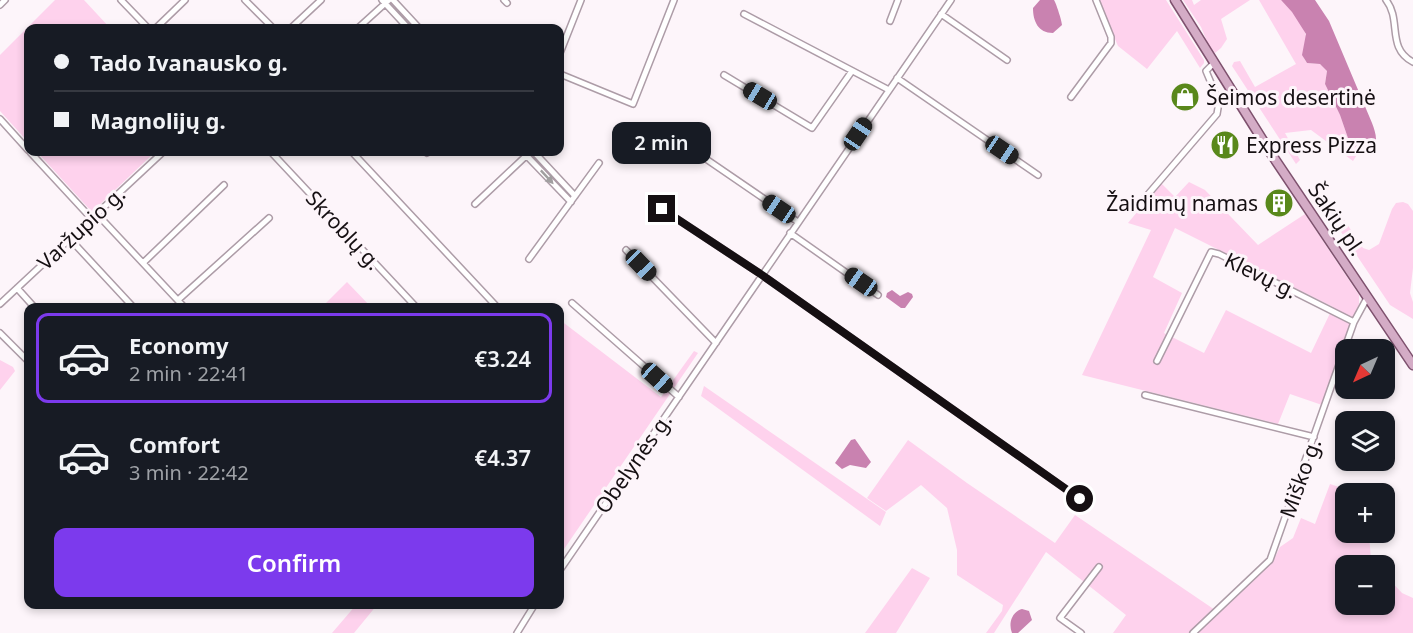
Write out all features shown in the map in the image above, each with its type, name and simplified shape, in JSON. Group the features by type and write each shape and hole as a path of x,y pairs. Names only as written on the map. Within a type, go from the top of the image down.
{"main road":[{"name":"Šakių pl.","path":"1175,0 1277,163 1413,365"}],"street":[{"path":"0,5 5,0"},
{"path":"121,0 144,24"},
{"path":"160,24 185,0"},
{"path":"245,0 269,24"},
{"path":"295,24 321,0"},
{"path":"564,43 581,0"},
{"path":"564,76 633,104 674,0"},
{"path":"890,21 898,0"},
{"name":"Obelynės g.","path":"564,564 951,0"},
{"path":"1071,97 1111,43 1111,37 1096,0"},
{"path":"1386,0 1392,10 1398,45 1402,54 1413,62"},
{"path":"362,24 387,1"},
{"path":"387,1 405,24"},
{"path":"387,1 414,24"},
{"path":"744,14 889,90"},
{"path":"941,14 1007,60"},
{"path":"1144,199 1217,114 1219,102 1206,71 1214,63"},
{"path":"724,75 812,128 852,71"},
{"path":"897,78 1038,175"},
{"path":"0,119 24,145"},
{"path":"703,127 690,148 798,222"},
{"path":"34,156 92,218"},
{"name":"Varžupio g.","path":"0,303 159,156"},
{"name":"Skroblų g.","path":"275,156 412,303"},
{"path":"356,156 493,303"},
{"path":"475,204 522,156"},
{"path":"528,156 571,202"},
{"path":"538,156 575,196"},
{"path":"529,259 599,163"},
{"path":"143,263 224,185"},
{"path":"662,209 762,275 1080,499"},
{"path":"97,214 181,303"},
{"path":"178,300 268,218"},
{"path":"790,233 878,295"},
{"path":"69,239 129,303"},
{"path":"626,250 716,343"},
{"name":"Klevų g.","path":"1157,361 1211,252 1354,322"},
{"path":"17,288 30,303"},
{"name":"Miško g.","path":"1193,633 1270,560 1354,322 1368,297"},
{"path":"572,303 679,397"},
{"path":"0,333 24,357"},
{"path":"1145,395 1314,437"},
{"path":"1081,633 1060,618 1099,567"},
{"path":"517,633 532,609"}],"shaded area":[{"path":"55,0 84,0 106,24 31,24"},
{"path":"1040,0 1054,0 1056,5 1062,25 1053,33 1040,29 1035,22 1033,8"},
{"path":"1098,0 1166,0 1204,63 1200,68 1177,31 1147,69 1118,46"},
{"path":"1183,0 1192,0 1194,5 1201,0 1250,0 1221,19 1227,39 1215,53"},
{"path":"1259,0 1281,0 1303,26 1306,40 1304,59 1307,63 1320,64 1327,71 1325,84 1349,141 1360,150 1353,161 1311,130 1285,133 1300,160 1296,164 1232,66 1234,62 1240,61 1255,87 1296,64"},
{"path":"1281,0 1315,0 1329,21 1375,131 1376,143 1368,153 1349,141 1325,84 1327,71 1320,64 1307,63 1302,55 1306,34"},
{"path":"24,31 24,138 0,111 0,55"},
{"path":"41,156 151,156 92,212"},
{"path":"1189,182 1205,190 1258,245 1305,214 1359,295 1359,304 1346,339 1335,339 1335,370 1322,405 1290,394 1278,424 1082,375 1151,230 1128,223 1161,183 1175,197","holes":["1175,228 1333,307 1311,353 1226,310 1204,353 1164,333 1182,293 1153,277"]},
{"path":"1396,203 1408,204 1413,211 1413,268 1410,293 1413,302 1413,319 1390,305 1329,214 1339,212 1363,248 1369,250 1379,244"},
{"path":"347,282 367,303 326,303"},
{"path":"892,290 900,296 908,292 912,294 913,297 905,308 901,308 886,297 887,293"},
{"path":"564,323 661,397 694,351 698,353 564,549"},
{"path":"0,360 13,367 15,371 0,390"},
{"path":"704,386 886,512 880,526 701,396"},
{"path":"855,439 871,462 866,468 850,465 842,469 835,463 851,440"},
{"path":"908,440 1055,543 1075,515 1218,612 1251,578 1272,563 1280,547 1293,538 1301,518 1315,524 1330,484 1335,486 1335,543 1370,543 1371,555 1335,555 1335,615 1395,615 1395,586 1402,593 1413,598 1413,633 1113,633 1126,615 1046,552 994,633 986,633 1002,611 1003,605 957,575 957,550 947,508 921,485 886,511 867,498"},
{"path":"912,568 930,578 896,633 865,633"},
{"path":"353,609 374,609 354,633 332,633"},
{"path":"1022,609 1029,611 1032,620 1018,633 1012,633 1010,625 1012,618"}],"place":[{"name":"Šeimos desertinė","path":"1185,97"},
{"name":"Express Pizza","path":"1225,145"},
{"name":"Žaidimų namas","path":"1279,203"}],"route":[{"path":"662,209 762,275 1080,499"}]}
